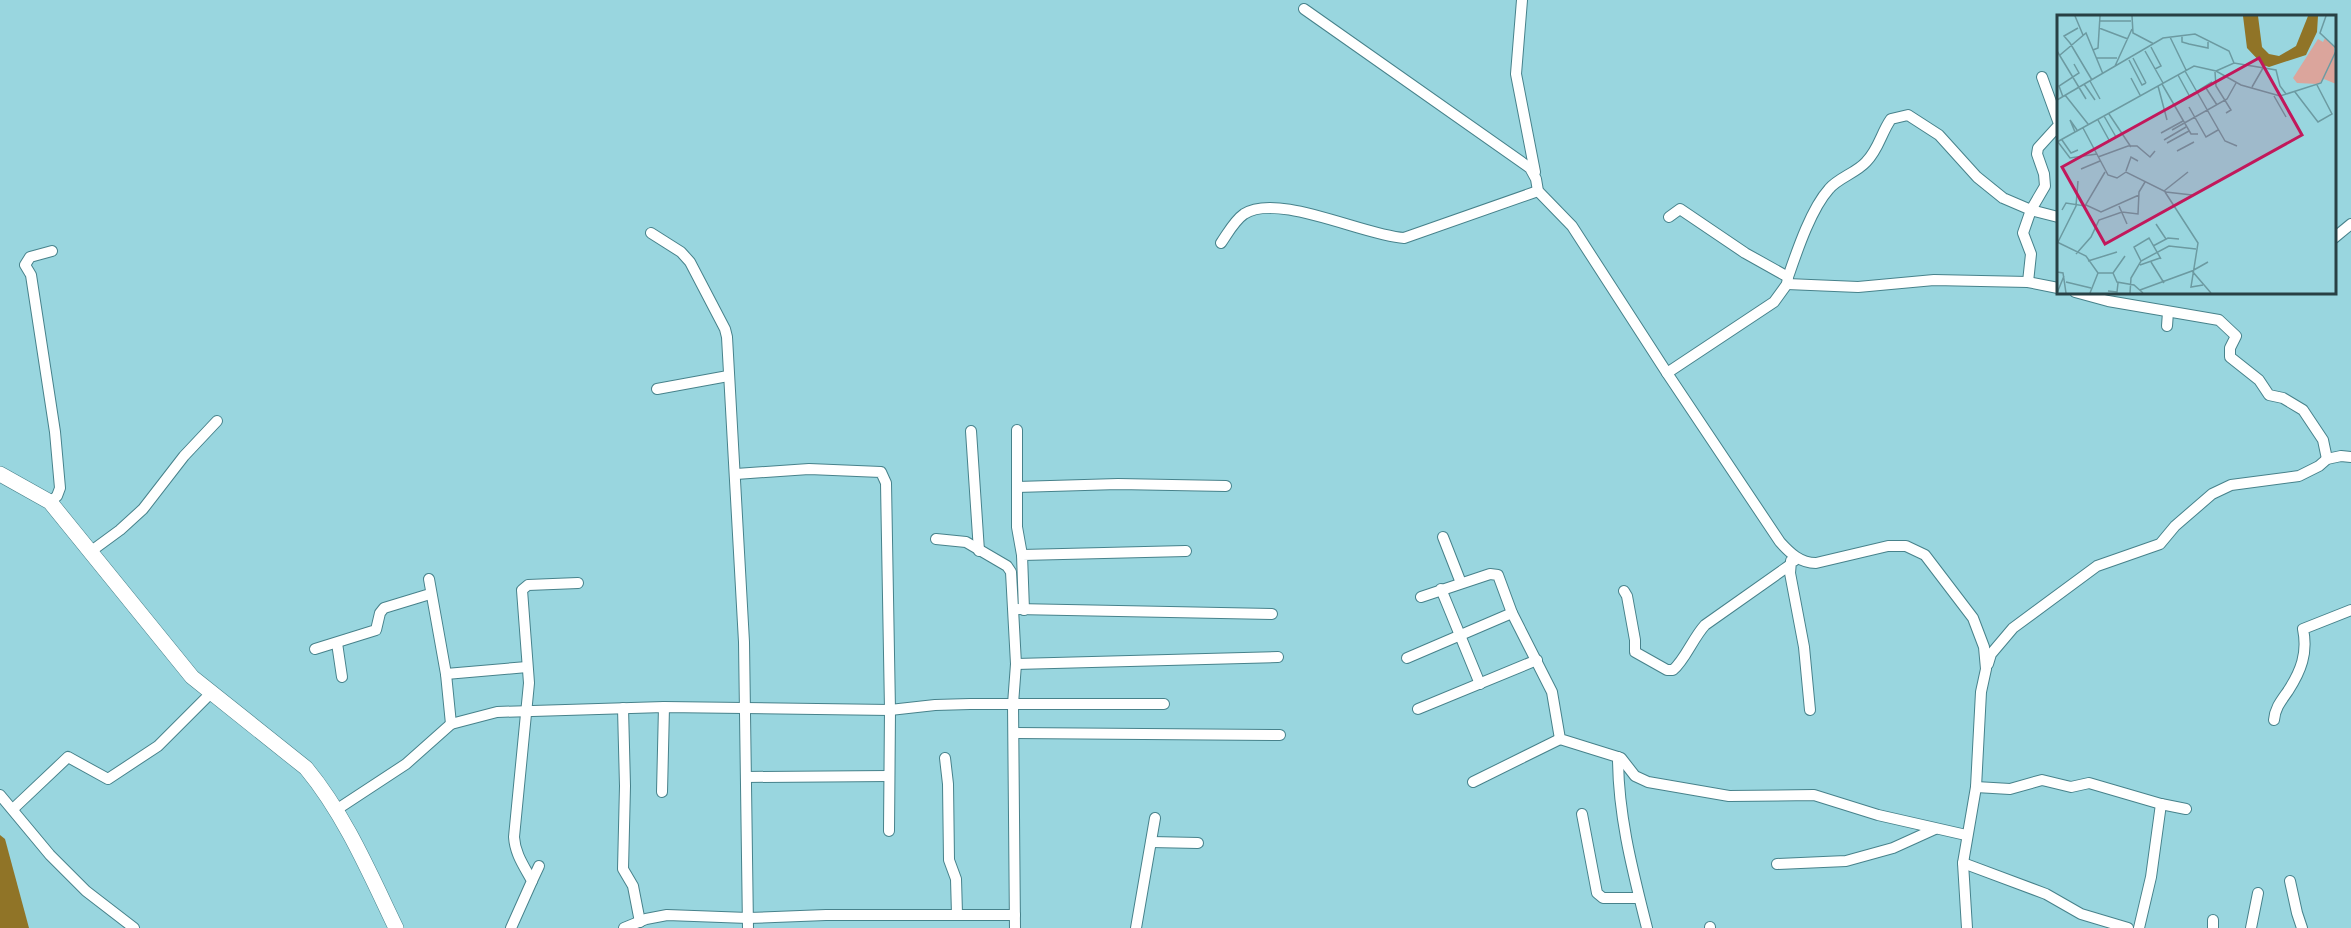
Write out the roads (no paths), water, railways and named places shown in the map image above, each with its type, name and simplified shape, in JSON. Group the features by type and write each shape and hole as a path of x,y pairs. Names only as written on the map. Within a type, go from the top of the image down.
{"main road":[{"path":"0,474 50,502 77,532 90,552 180,662 211,693 306,768 336,810 396,928"}],"street":[{"path":"1522,0 1516,74 1538,191 1572,226 1666,373 1795,562 1810,710"},
{"path":"1304,9 1530,168 1536,179"},
{"path":"2042,77 2057,118"},
{"path":"1666,373 1774,302 1788,280 1805,230 1829,188 1868,161 1881,142 1885,128 1891,119 1897,116 1908,116 1939,135 1977,177 2003,198 2031,210 2057,217"},
{"path":"2028,282 2031,254 2024,233 2031,210 2044,186 2044,174 2037,154 2038,148 2057,127"},
{"path":"1221,243 1239,219 1249,211 1257,209 1288,210 1404,238 1538,191"},
{"path":"1670,217 1680,209 1788,280 1858,287 1934,280 2028,282 2057,288"},
{"path":"2336,236 2351,224"},
{"path":"651,233 681,252 690,262 725,329 736,474 751,777 748,923"},
{"path":"50,502 57,496 60,488 55,432 31,275 25,265 30,257 52,251"},
{"path":"2084,294 2168,312 2219,320 2236,336 2230,348 2230,357 2259,380 2269,395 2283,398 2303,410 2323,440 2326,459"},
{"path":"2167,326 2168,312"},
{"path":"657,389 728,376"},
{"path":"90,552 120,530 143,509 184,456 217,422"},
{"path":"1015,928 1013,704 1022,555 1017,527 1017,430"},
{"path":"971,431 979,551"},
{"path":"1967,928 1963,863 1976,786 1982,692 1991,654 2013,628 2097,566 2160,543 2175,526 2212,494 2232,484 2299,476 2319,466 2326,459 2351,457"},
{"path":"736,474 809,470 881,472 884,474 890,710 889,831"},
{"path":"1017,487 1118,484 1226,486"},
{"path":"1443,537 1461,583"},
{"path":"936,539 966,542 1010,569 1019,609"},
{"path":"1624,591 1627,596 1635,640 1635,652 1667,670 1673,670 1705,626 1795,562 1816,563 1898,544 1925,555 1973,618 1984,647 1986,669"},
{"path":"1022,555 1186,551"},
{"path":"1421,597 1490,574 1498,574 1512,613 1552,692 1560,739"},
{"path":"429,579 446,674 451,724"},
{"path":"532,881 514,847 528,710 523,587 578,583"},
{"path":"1441,589 1480,684"},
{"path":"315,649 376,630 380,613 384,608 430,594"},
{"path":"1019,609 1272,614"},
{"path":"2274,720 2275,709 2302,665 2306,644 2303,629 2351,610"},
{"path":"1407,658 1512,613"},
{"path":"337,643 342,677"},
{"path":"1016,664 1278,657"},
{"path":"1418,709 1537,660"},
{"path":"446,674 527,667"},
{"path":"13,809 68,757 108,778 158,746 211,693"},
{"path":"336,810 406,764 451,724 497,712 664,707 890,710 935,705 1164,704"},
{"path":"662,792 664,707"},
{"path":"623,708 625,786 623,871 633,886 644,923"},
{"path":"1014,733 1280,735"},
{"path":"1473,782 1560,739 1624,760 1635,776 1648,782 1729,796 1814,795 1878,815 1966,835"},
{"path":"945,758 948,784 949,860 956,879 957,914"},
{"path":"1618,758 1619,792 1624,829 1647,928"},
{"path":"751,777 889,776"},
{"path":"1976,786 2010,789 2042,780 2071,787 2090,783 2186,809"},
{"path":"0,795 50,855 86,891 134,928"},
{"path":"2139,928 2151,877 2161,804"},
{"path":"1582,814 1597,893 1603,898 1640,898"},
{"path":"1136,928 1155,818"},
{"path":"1777,864 1846,861 1893,848 1935,829"},
{"path":"1151,842 1198,843"},
{"path":"1963,863 2046,894 2080,914 2128,928"},
{"path":"511,928 539,866"},
{"path":"2290,881 2302,928"},
{"path":"2252,928 2258,893"},
{"path":"624,928 676,915 748,923 826,915 1015,915"},
{"path":"826,915 826,928"}]}
